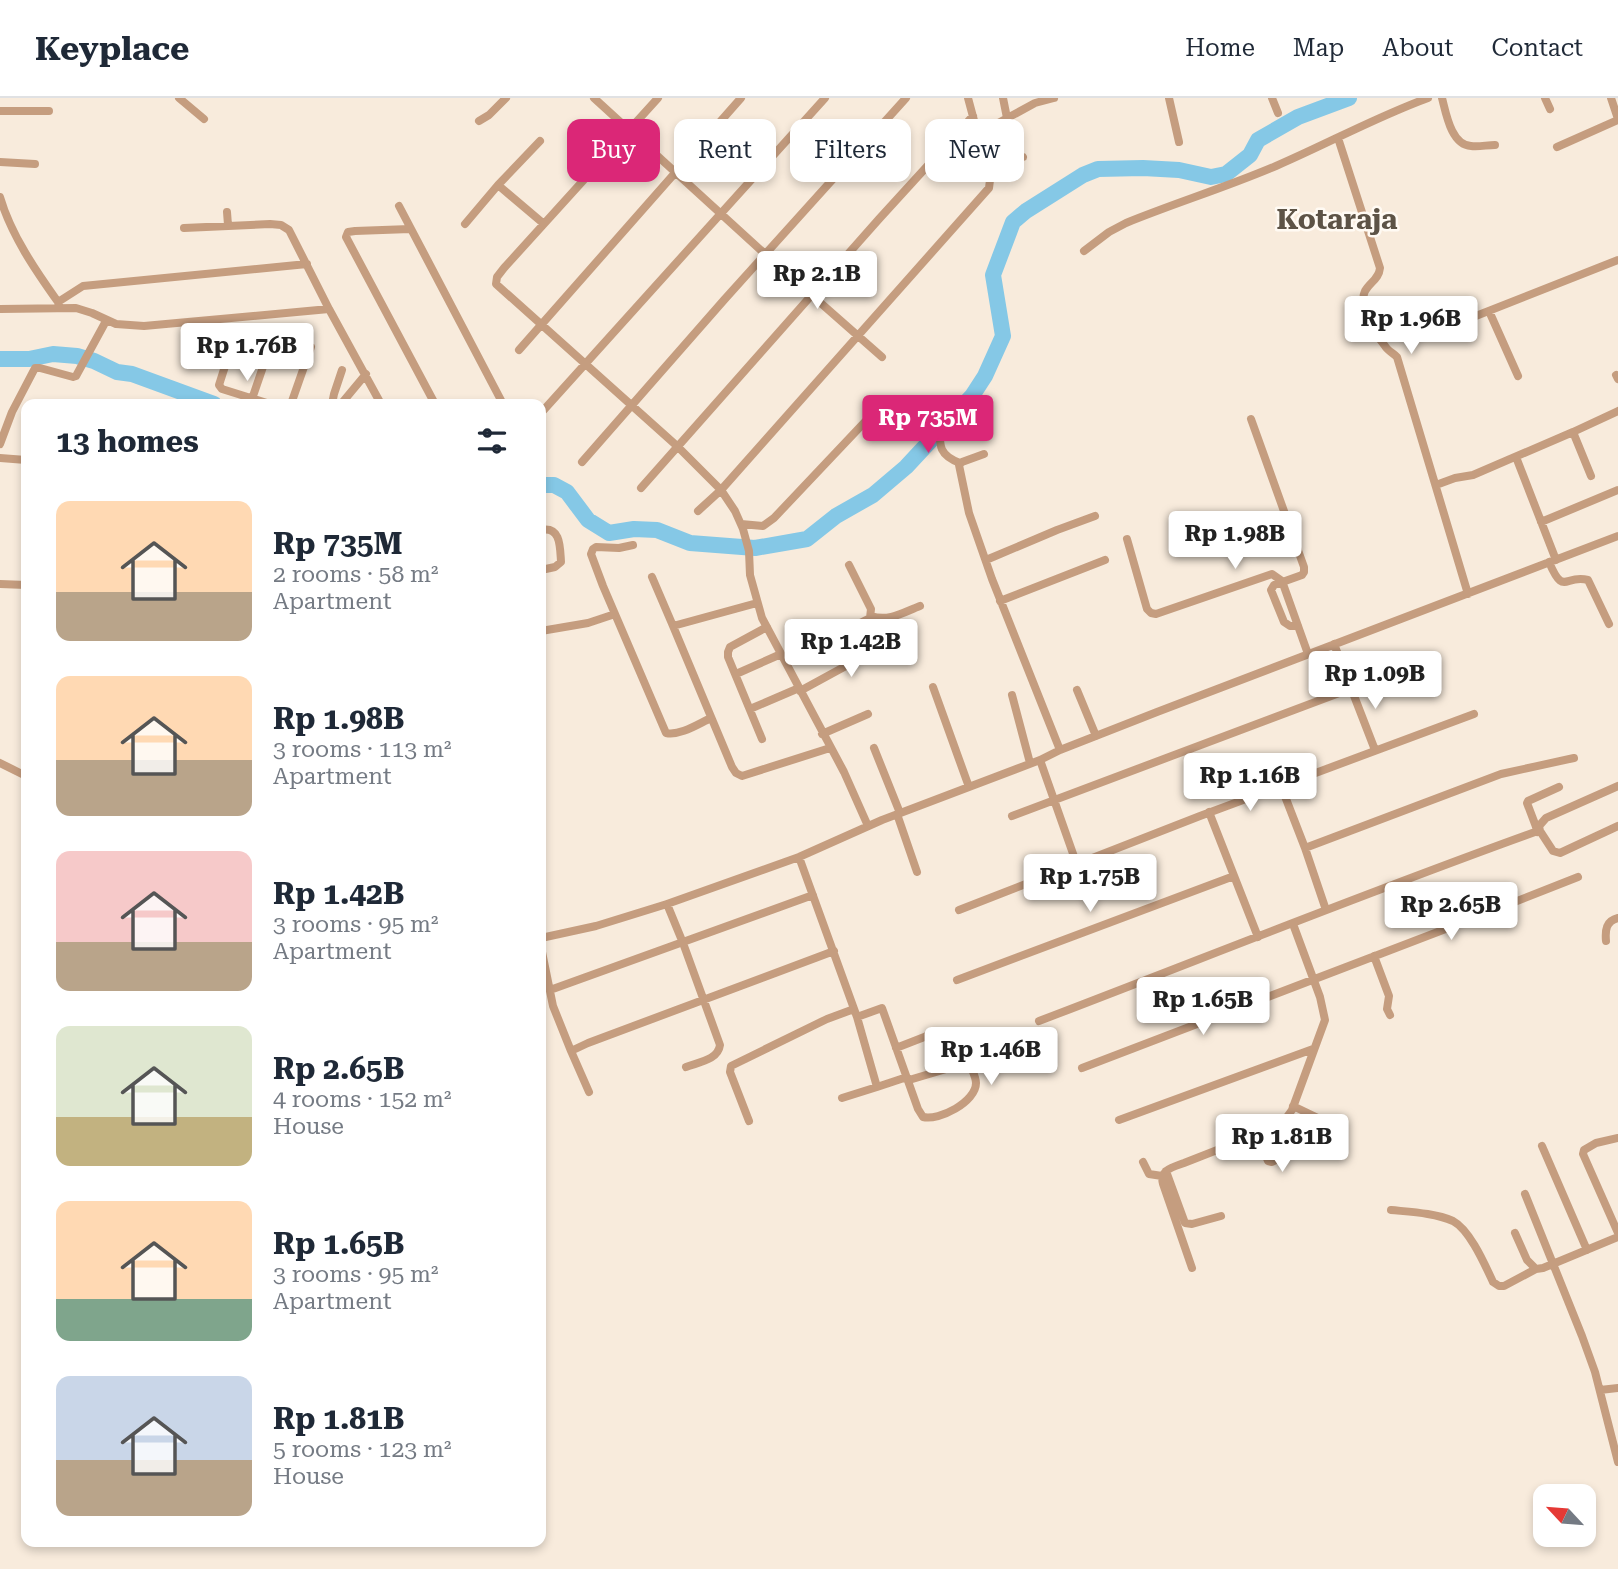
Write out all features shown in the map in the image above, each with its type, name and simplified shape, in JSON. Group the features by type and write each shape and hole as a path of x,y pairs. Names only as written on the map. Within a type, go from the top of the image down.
{"street":[{"path":"179,98 204,119"},
{"path":"479,121 489,116 506,98"},
{"path":"594,98 617,119"},
{"path":"639,119 657,98"},
{"path":"722,119 741,98"},
{"path":"546,408 825,98"},
{"path":"582,462 906,98"},
{"path":"641,488 973,117 968,98"},
{"path":"1003,98 1007,118 1035,101 1054,98"},
{"path":"1168,98 1178,142"},
{"path":"1272,98 1278,113"},
{"path":"1084,251 1126,223 1241,180 1428,98"},
{"path":"1442,98 1455,136 1463,144 1495,145"},
{"path":"1545,98 1550,109"},
{"path":"1557,147 1618,120 1611,98"},
{"path":"0,111 49,111"},
{"path":"1338,138 1380,268 1379,274 1364,294 1365,309 1387,349 1397,358 1468,594"},
{"path":"465,224 541,141"},
{"path":"519,350 674,172 660,159"},
{"path":"0,162 35,164"},
{"path":"582,182 504,268 496,281 499,287 677,446 721,490 742,526 749,551 750,575 767,628 844,772 868,826"},
{"path":"685,182 882,357"},
{"path":"698,511 721,490 984,194 990,182"},
{"path":"498,185 544,224"},
{"path":"0,197 25,251 59,306"},
{"path":"399,206 500,399"},
{"path":"228,212 228,225"},
{"path":"184,228 281,225 289,230 378,399"},
{"path":"410,229 355,230 348,232 346,237 432,399"},
{"path":"1453,325 1618,260"},
{"path":"59,306 83,286 307,264"},
{"path":"0,309 59,306 92,313 116,324 144,326 329,309"},
{"path":"1489,311 1518,376"},
{"path":"0,444 12,412 35,368 76,376 106,320"},
{"path":"293,399 311,347"},
{"path":"227,360 220,387 252,399 265,361"},
{"path":"333,399 342,370"},
{"path":"345,399 366,374"},
{"path":"742,526 763,526 774,518 878,408"},
{"path":"1436,485 1473,475 1618,411"},
{"path":"1251,419 1304,567 1302,575 1274,584 1271,590 1284,622 1290,626 1298,626"},
{"path":"940,420 941,449 947,457 960,463 984,454"},
{"path":"1573,432 1591,476"},
{"path":"1516,457 1541,522 1556,579 1560,582 1588,580 1609,624"},
{"path":"0,458 21,460"},
{"path":"960,463 967,506 1000,601 1060,750"},
{"path":"1541,522 1618,490"},
{"path":"986,560 1095,516"},
{"path":"546,529 553,530 560,544 561,562 546,569"},
{"path":"546,937 596,926 667,904 799,856 1060,750 1618,537"},
{"path":"1127,539 1147,609 1152,613 1156,614 1272,574 1282,581 1308,654"},
{"path":"633,545 619,548 596,547 592,554 666,733 676,733 711,718"},
{"path":"1000,601 1105,560"},
{"path":"736,674 783,658 868,619 871,610 849,565"},
{"path":"652,577 732,767 740,775 830,747"},
{"path":"0,584 21,585"},
{"path":"673,626 757,603"},
{"path":"871,615 888,618 920,606"},
{"path":"546,630 588,623 615,614"},
{"path":"762,739 728,657 729,649 767,628"},
{"path":"750,709 799,689 888,643"},
{"path":"1334,644 1375,750"},
{"path":"1012,817 1419,663"},
{"path":"933,688 969,787"},
{"path":"1077,690 1096,736"},
{"path":"1012,695 1030,764"},
{"path":"822,734 868,714"},
{"path":"959,910 1474,714"},
{"path":"874,748 917,872"},
{"path":"1305,848 1501,774 1574,758"},
{"path":"1040,760 1077,865"},
{"path":"0,763 21,774"},
{"path":"1281,786 1326,910"},
{"path":"1539,831 1539,826 1546,818 1618,786"},
{"path":"1559,787 1530,799 1527,803 1539,831 1553,851 1560,853 1618,826"},
{"path":"1209,813 1258,937"},
{"path":"1039,1021 1539,831"},
{"path":"799,856 855,1013 877,1087"},
{"path":"957,980 1234,876"},
{"path":"1082,1068 1578,877"},
{"path":"550,990 813,895"},
{"path":"667,904 718,1037 719,1050 715,1056 686,1067"},
{"path":"1606,940 1605,929 1613,919 1618,918"},
{"path":"1143,1162 1149,1174 1164,1174 1184,1163 1281,1125 1288,1117 1325,1020 1320,997 1293,924"},
{"path":"571,1051 834,951"},
{"path":"1374,956 1389,996 1387,1009 1390,1015"},
{"path":"546,971 554,1006 589,1092"},
{"path":"749,1121 730,1072 732,1066 827,1019 882,1008 908,1079 918,1109 921,1115 926,1119 959,1107 976,1085 971,1067 963,1064 908,1079 877,1087 842,1098"},
{"path":"896,1048 932,1034"},
{"path":"1119,1120 1313,1049"},
{"path":"1293,1106 1320,1118"},
{"path":"1257,1135 1265,1157 1272,1163 1306,1145 1318,1130"},
{"path":"1391,1210 1452,1221 1465,1233 1493,1282 1504,1286 1536,1269 1618,1235 1583,1154 1589,1146 1618,1138"},
{"path":"1542,1146 1587,1250"},
{"path":"1164,1174 1185,1223 1192,1224 1221,1216"},
{"path":"1164,1174 1163,1184 1192,1268"},
{"path":"1525,1194 1582,1336 1614,1428 1618,1462"},
{"path":"1515,1233 1527,1260 1536,1269"},
{"path":"1600,1390 1618,1388"}],"waterway":[{"path":"546,485 554,485 567,492 588,520 609,533 634,529 657,530 690,543 755,548 807,539 836,516 873,495 906,467 972,396 985,376 1003,336 993,275 1013,222 1026,211 1083,175 1098,169 1179,170 1211,177 1226,174 1250,155 1258,140 1298,117 1349,98"},
{"path":"0,359 29,359 53,354 77,356 200,399"}],"district":[{"name":"Kotaraja","path":"1337,219"}]}
